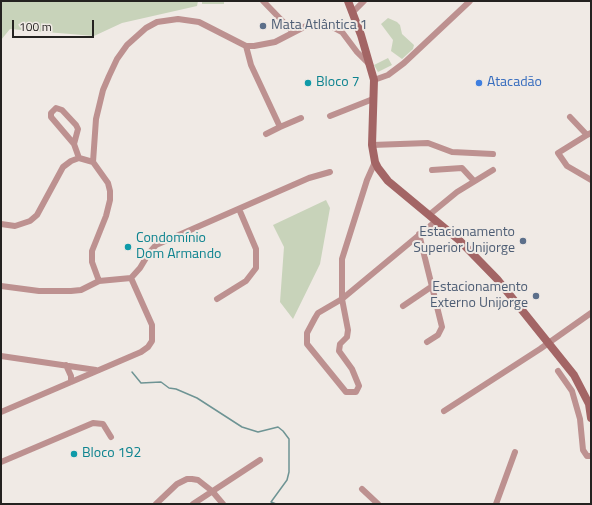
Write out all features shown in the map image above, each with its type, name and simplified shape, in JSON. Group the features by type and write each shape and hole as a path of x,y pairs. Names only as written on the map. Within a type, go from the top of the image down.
{"main road":[{"path":"348,1 371,66 374,80 372,145 375,162 388,180 476,256 574,375 589,404 591,418"}],"street":[{"path":"262,1 293,32"},
{"path":"352,13 364,1"},
{"path":"374,80 388,75 404,63 470,1"},
{"path":"93,162 96,119 103,90 117,59 127,45 146,28 157,22 167,20 190,20 210,26 246,46 266,45 313,24 332,25 342,32 357,52 371,66"},
{"path":"246,46 251,65 280,127"},
{"path":"330,116 373,99"},
{"path":"74,144 78,129 76,125 62,110 56,108 51,113 52,117 74,144 79,158"},
{"path":"570,117 589,134 558,153 567,166 591,180"},
{"path":"266,134 300,118"},
{"path":"372,145 428,143 452,152 493,154"},
{"path":"1,224 15,226 30,221 37,215 63,167 71,161 79,158 93,162 108,183 110,191 106,216 92,251 92,262 99,281"},
{"path":"375,162 344,248 341,267 342,299 348,330 347,337 340,344 339,351 352,369 359,383 358,388 352,393 341,388 326,365 307,344 307,333 318,313 342,299 436,221"},
{"path":"432,170 462,168 474,181"},
{"path":"429,215 474,181 493,170"},
{"path":"1,286 58,292 81,290 99,281 131,278 140,268 148,253 156,245 316,175 330,172"},
{"path":"217,299 246,281 256,268 256,249 239,209"},
{"path":"420,234 431,287 442,327 438,335 427,342"},
{"path":"1,412 141,352 152,341 152,325 131,278"},
{"path":"402,306 431,287"},
{"path":"444,411 549,343 591,313"},
{"path":"1,356 97,370"},
{"path":"66,365 71,376 71,382"},
{"path":"558,371 572,391 580,419 583,450 587,456 591,456"},
{"path":"1,462 93,423 103,424 111,437"},
{"path":"496,504 515,452"},
{"path":"193,504 260,460"},
{"path":"156,504 177,484 187,479 198,480 212,491 223,504"},
{"path":"362,489 378,504"}],"green space":[{"path":"1,1 198,1 197,6 122,23 94,36 10,29 1,40"},
{"path":"202,1 224,1 224,4 202,4"},
{"path":"388,18 400,25 402,34 414,45 413,49 402,59 391,51 393,40 381,24"},
{"path":"388,58 392,65 378,72 374,65"},
{"path":"326,200 330,208 320,264 293,319 280,302 284,247 273,225"}],"waterway":[{"path":"132,372 141,383 161,382 169,388 176,389 197,398 242,427 258,432 278,427 283,431 289,439 289,472 287,480 271,502 276,504"}],"place":[{"name":"Mata Atlântica 1","path":"263,26"},
{"name":"Bloco 7","path":"308,83"},
{"name":"Atacadão","path":"479,83"},
{"name":"Estacionamento Superior Unijorge","path":"523,241"},
{"name":"Condomínio Dom Armando","path":"128,247"},
{"name":"Estacionamento Externo Unijorge","path":"536,296"},
{"name":"Bloco 192","path":"74,454"}]}
